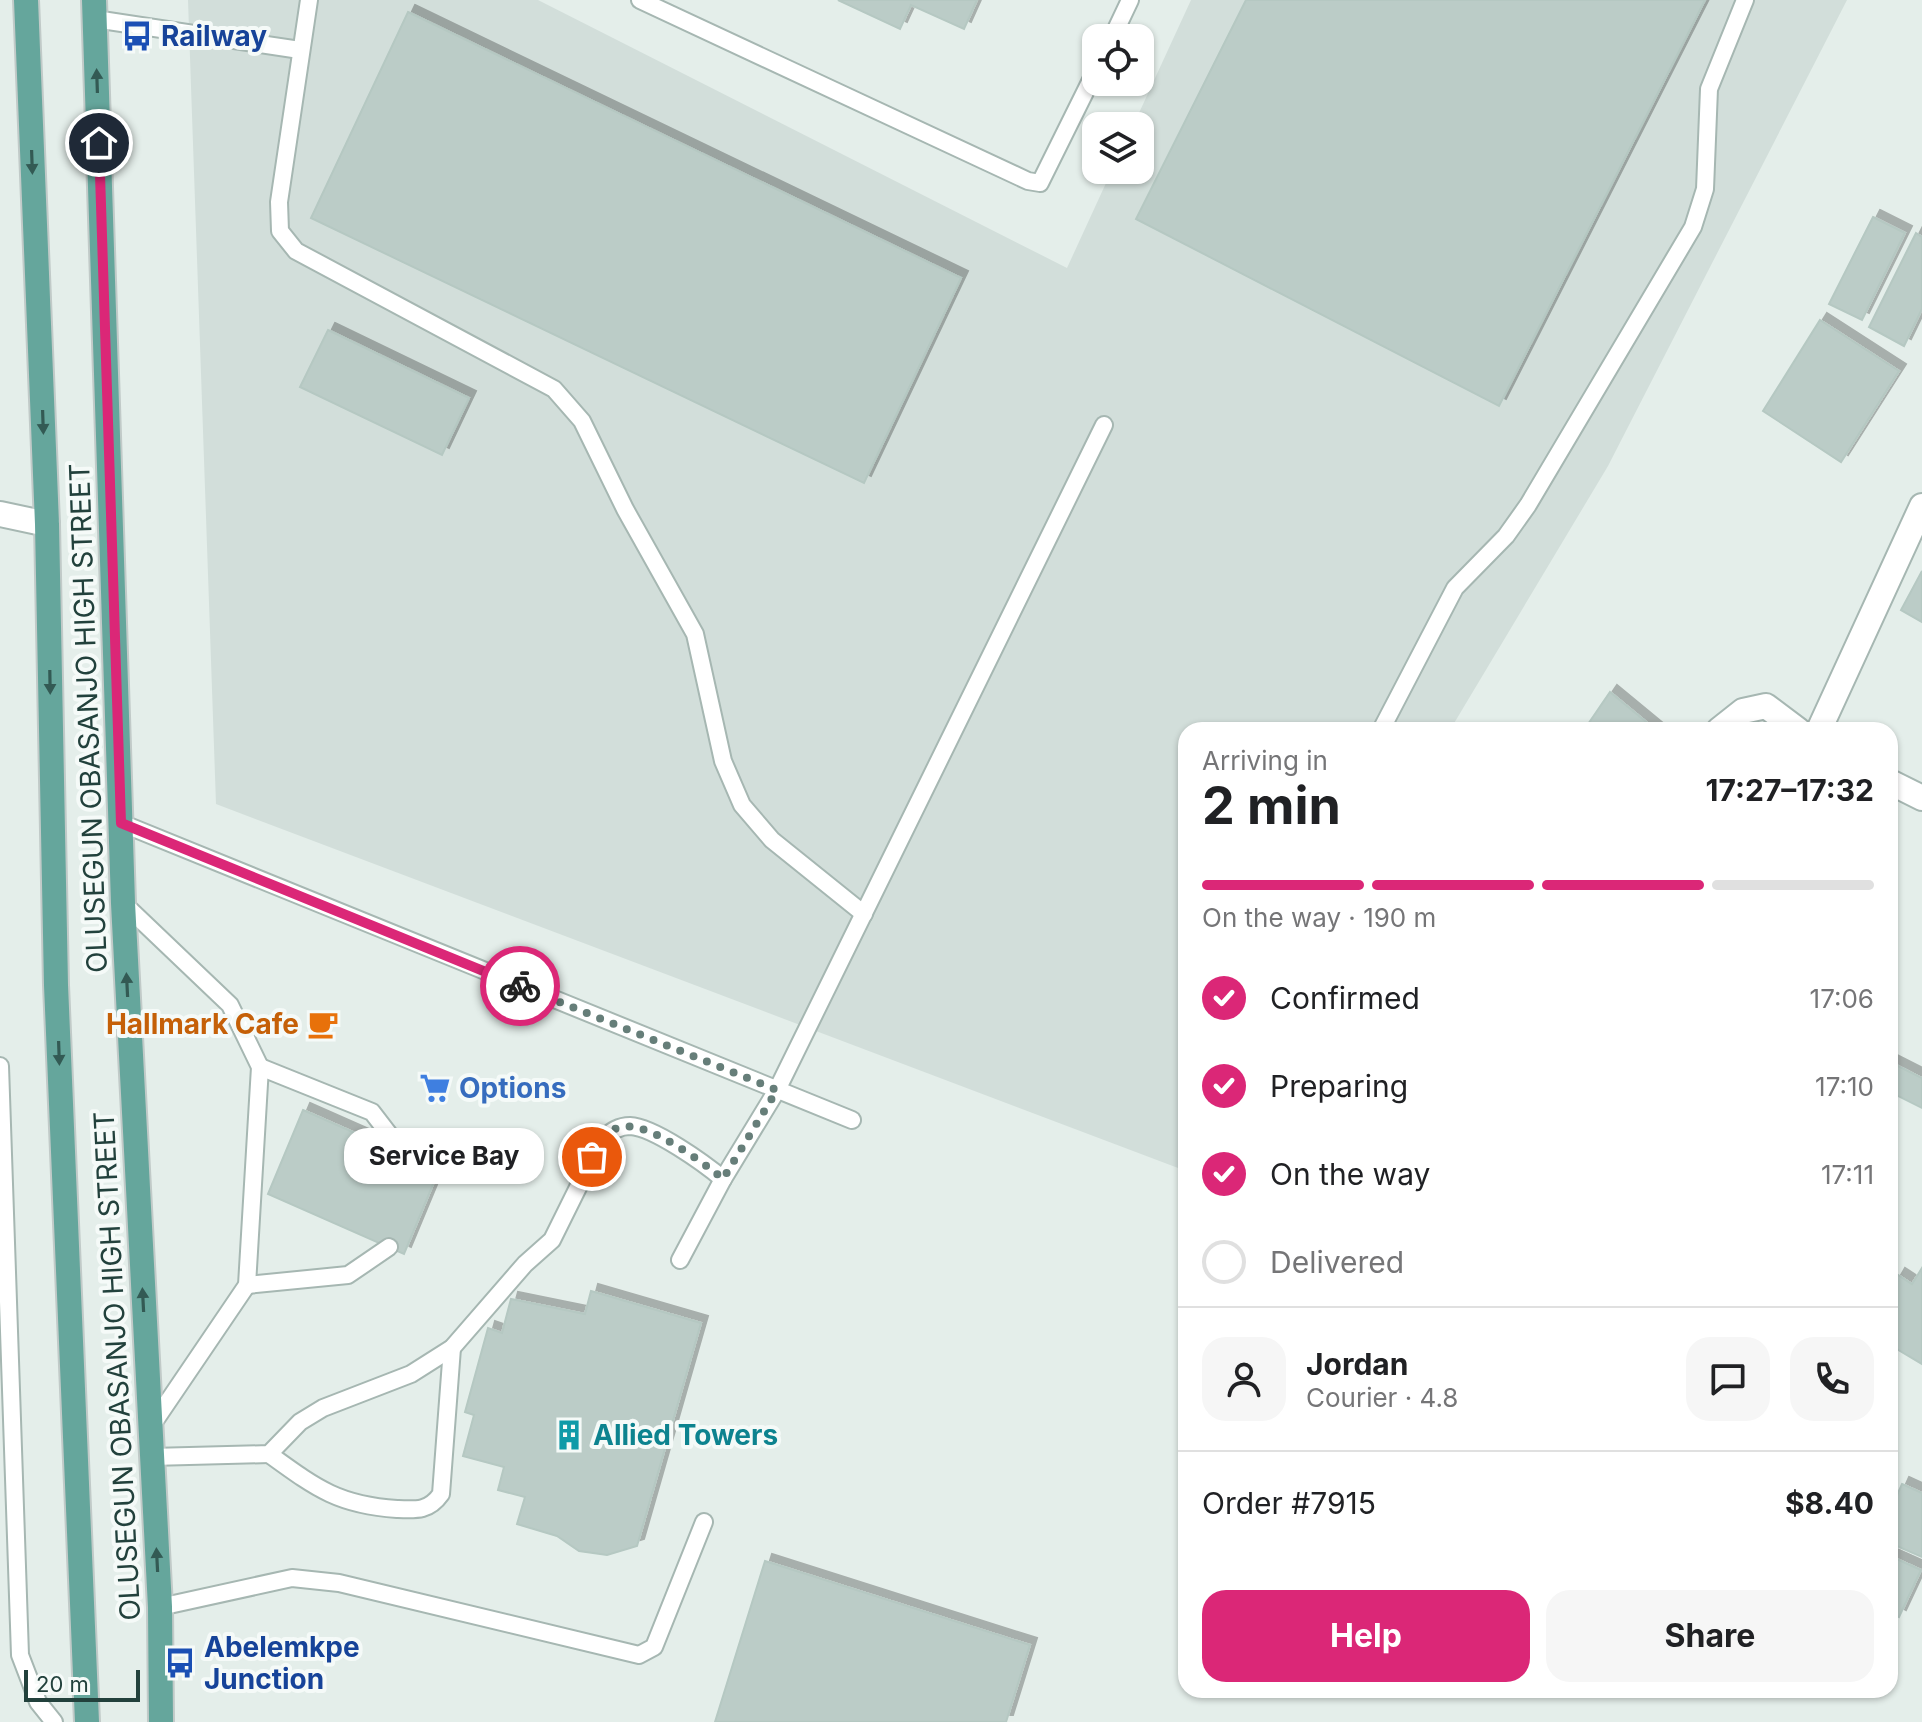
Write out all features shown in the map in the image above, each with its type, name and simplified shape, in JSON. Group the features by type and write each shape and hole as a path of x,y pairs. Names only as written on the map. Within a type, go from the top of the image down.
{"main road":[{"name":"OLUSEGUN OBASANJO HIGH STREET","path":"26,0 47,524 56,985 87,1722"},
{"name":"OLUSEGUN OBASANJO HIGH STREET","path":"94,10 123,903 160,1607 161,1722"}],"street":[{"path":"1823,722 1922,506"},
{"path":"0,514 47,524"},
{"path":"1729,722 1743,711 1766,706 1787,722"},
{"path":"1898,786 1922,798"}],"lane":[{"path":"309,0 279,202 280,231 296,251 554,389 582,421 625,509 695,634 723,761 742,805 772,840 864,914"},
{"path":"640,0 1014,175 1040,183 1083,96"},
{"path":"1119,24 1130,0"},
{"path":"1385,722 1448,600 1506,536 1528,505 1693,227 1705,189 1709,89 1745,0"},
{"path":"94,10 300,50"},
{"path":"680,1260 723,1179 777,1090 1104,425"},
{"path":"121,823 852,1120"},
{"path":"123,903 230,1005 260,1067 247,1285 149,1429"},
{"path":"0,1066 20,1655 38,1702 54,1722"},
{"path":"260,1067 372,1112 405,1155"},
{"path":"269,1454 300,1422 323,1408 411,1374 452,1348 525,1264 552,1240 602,1139 617,1128 633,1126 697,1157 723,1179"},
{"path":"247,1285 348,1275 389,1247"},
{"path":"151,1457 269,1454 329,1494 357,1506 418,1511 433,1506 441,1494 452,1348"},
{"path":"160,1607 292,1578 339,1583 639,1655 654,1647 704,1522"}],"shaded area":[{"path":"188,0 538,0 1067,268 1106,184 1154,184 1154,112 1139,112 1147,96 1154,96 1154,80 1191,0 1847,0 1608,466 1455,722 1178,722 1178,1168 216,804"}],"building":[{"path":"838,0 977,0 964,29 911,5 900,29"},
{"path":"1246,0 1705,0 1499,406 1136,219"},
{"path":"408,12 961,278 864,483 311,218"},
{"path":"1873,217 1905,233 1862,320 1829,304"},
{"path":"1916,233 1922,237 1922,309 1904,346 1869,327"},
{"path":"1820,320 1899,371 1841,462 1763,411"},
{"path":"328,330 469,398 442,455 300,387"},
{"path":"1922,571 1922,622 1901,610"},
{"path":"1610,692 1646,722 1589,722"},
{"path":"1898,1066 1922,1078 1922,1108 1898,1096"},
{"path":"303,1110 439,1170 404,1254 268,1194"},
{"path":"1922,1268 1922,1364 1898,1350 1898,1275 1912,1284"},
{"name":"Allied Towers","path":"591,1291 701,1323 637,1546 607,1555 579,1551 557,1536 517,1524 525,1497 498,1490 504,1467 463,1456 474,1415 465,1412 488,1328 502,1333 511,1299 585,1314"},
{"path":"1902,1484 1922,1493 1922,1557 1898,1546 1898,1493"},
{"path":"1898,1560 1921,1570 1898,1616"},
{"path":"765,1561 1030,1645 1006,1722 715,1722"}],"way so far":[{"path":"520,986 777,1090 723,1179 697,1157 633,1126 617,1128 602,1139 592,1157"}],"place":[{"name":"Railway","path":"137,36"},
{"name":"Hallmark Cafe","path":"323,1024"},
{"name":"Options","path":"435,1088"},
{"name":"Service Bay","path":"592,1157"},
{"name":"Allied Towers","path":"569,1435"},
{"name":"Abelemkpe Junction","path":"180,1663"}],"route":[{"path":"99,143 121,823 520,986"}]}
